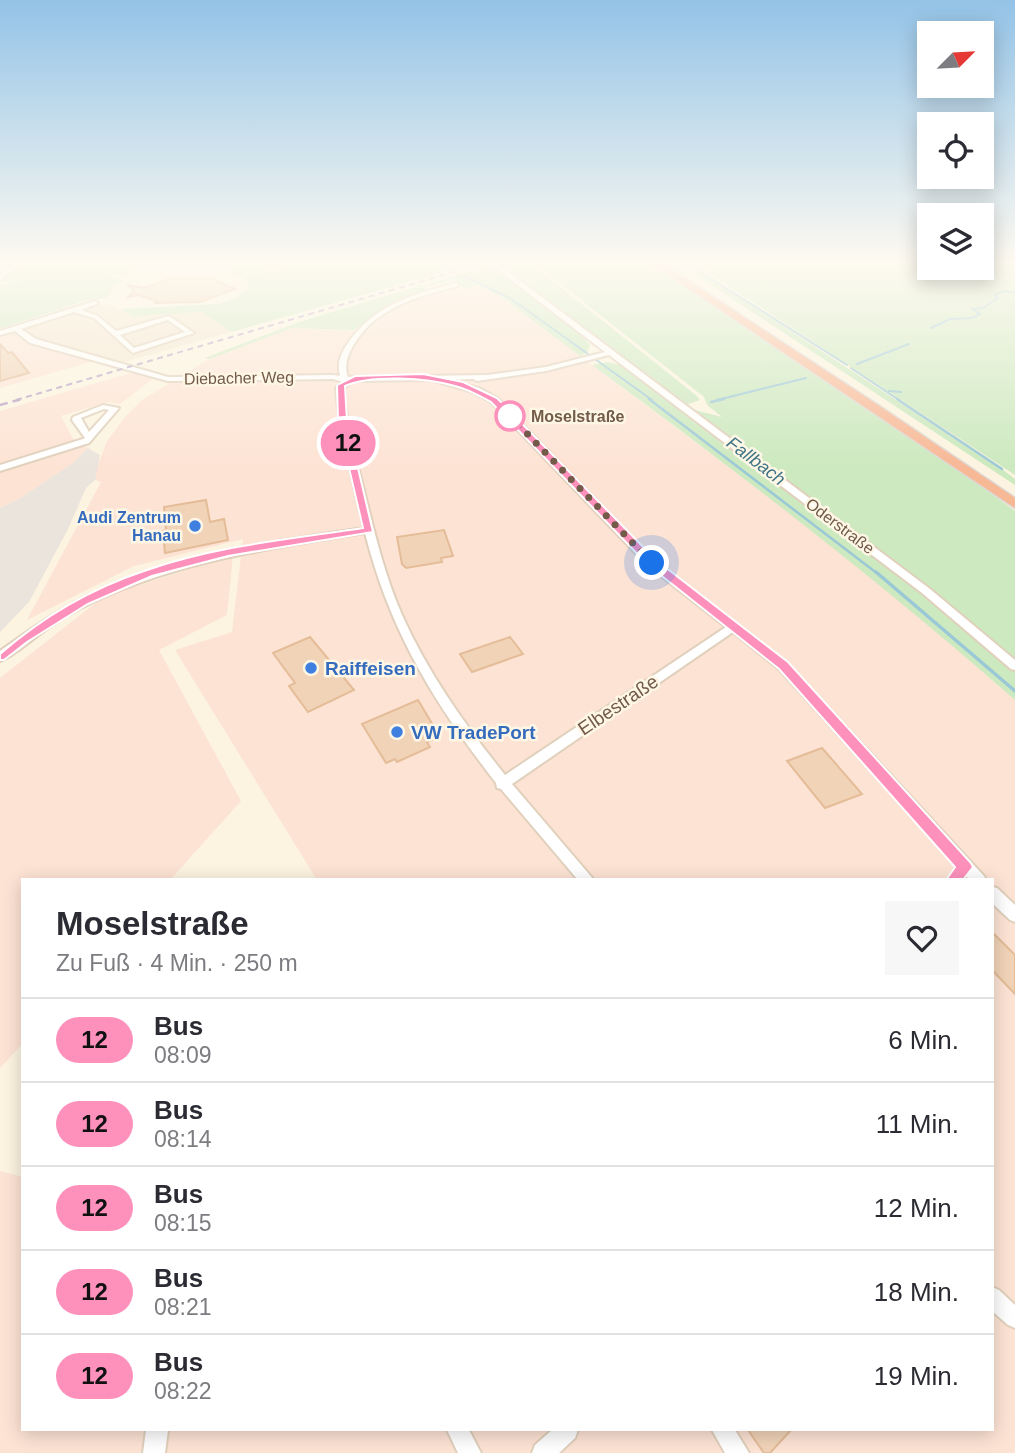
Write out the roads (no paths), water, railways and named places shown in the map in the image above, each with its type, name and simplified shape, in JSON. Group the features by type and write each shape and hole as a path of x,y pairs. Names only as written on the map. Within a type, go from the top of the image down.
{"highway":[{"path":"759,332 1015,504"},
{"path":"770,332 1015,493"}],"street":[{"name":"Diebacher Weg","path":"21,332 33,341 168,379 327,377 346,380"},
{"path":"113,332 134,351 188,332"},
{"path":"115,334 122,332"},
{"path":"346,380 341,371 345,354 361,332"},
{"name":"Oderstraße","path":"583,332 926,591 1015,666"},
{"path":"591,358 596,349 592,339"},
{"path":"346,380 485,377 537,371 612,355"},
{"path":"428,377 476,390 490,397"},
{"path":"476,390 476,380 485,377"},
{"path":"485,377 485,390 490,397 652,563 783,666 977,878"},
{"path":"346,380 340,388 342,421 369,530 397,614 426,674 447,709 502,784 585,878"},
{"path":"0,468 73,446 89,438 115,408 103,407 77,417 76,420 89,438"},
{"path":"0,657 72,608 148,573 228,552 369,530"},
{"name":"Elbestraße","path":"502,784 733,626"},
{"path":"956,878 965,867"},
{"path":"994,895 1015,915"},
{"path":"994,1299 1015,1318"},
{"path":"154,1453 157,1431"},
{"path":"459,1431 470,1453"},
{"path":"543,1453 566,1431"},
{"path":"724,1431 738,1453"}],"waterway":[{"name":"Fallbach","path":"557,332 652,400"},
{"path":"795,332 847,365"},
{"path":"857,364 909,344"},
{"path":"851,368 899,400"},
{"path":"717,400 806,378"},
{"path":"889,391 901,392"},
{"name":"Fallbach","path":"649,399 878,574"},
{"path":"711,402 724,399"},
{"path":"897,399 1002,469"},
{"name":"Fallbach","path":"876,572 1015,691"}],"railway":[{"path":"16,400 249,332"},
{"path":"0,405 22,399"}],"place":[{"name":"Moselstraße","path":"510,416"},
{"name":"Audi Zentrum Hanau","path":"195,526"},
{"name":"Raiffeisen","path":"311,668"},
{"name":"VW TradePort","path":"397,732"}]}
